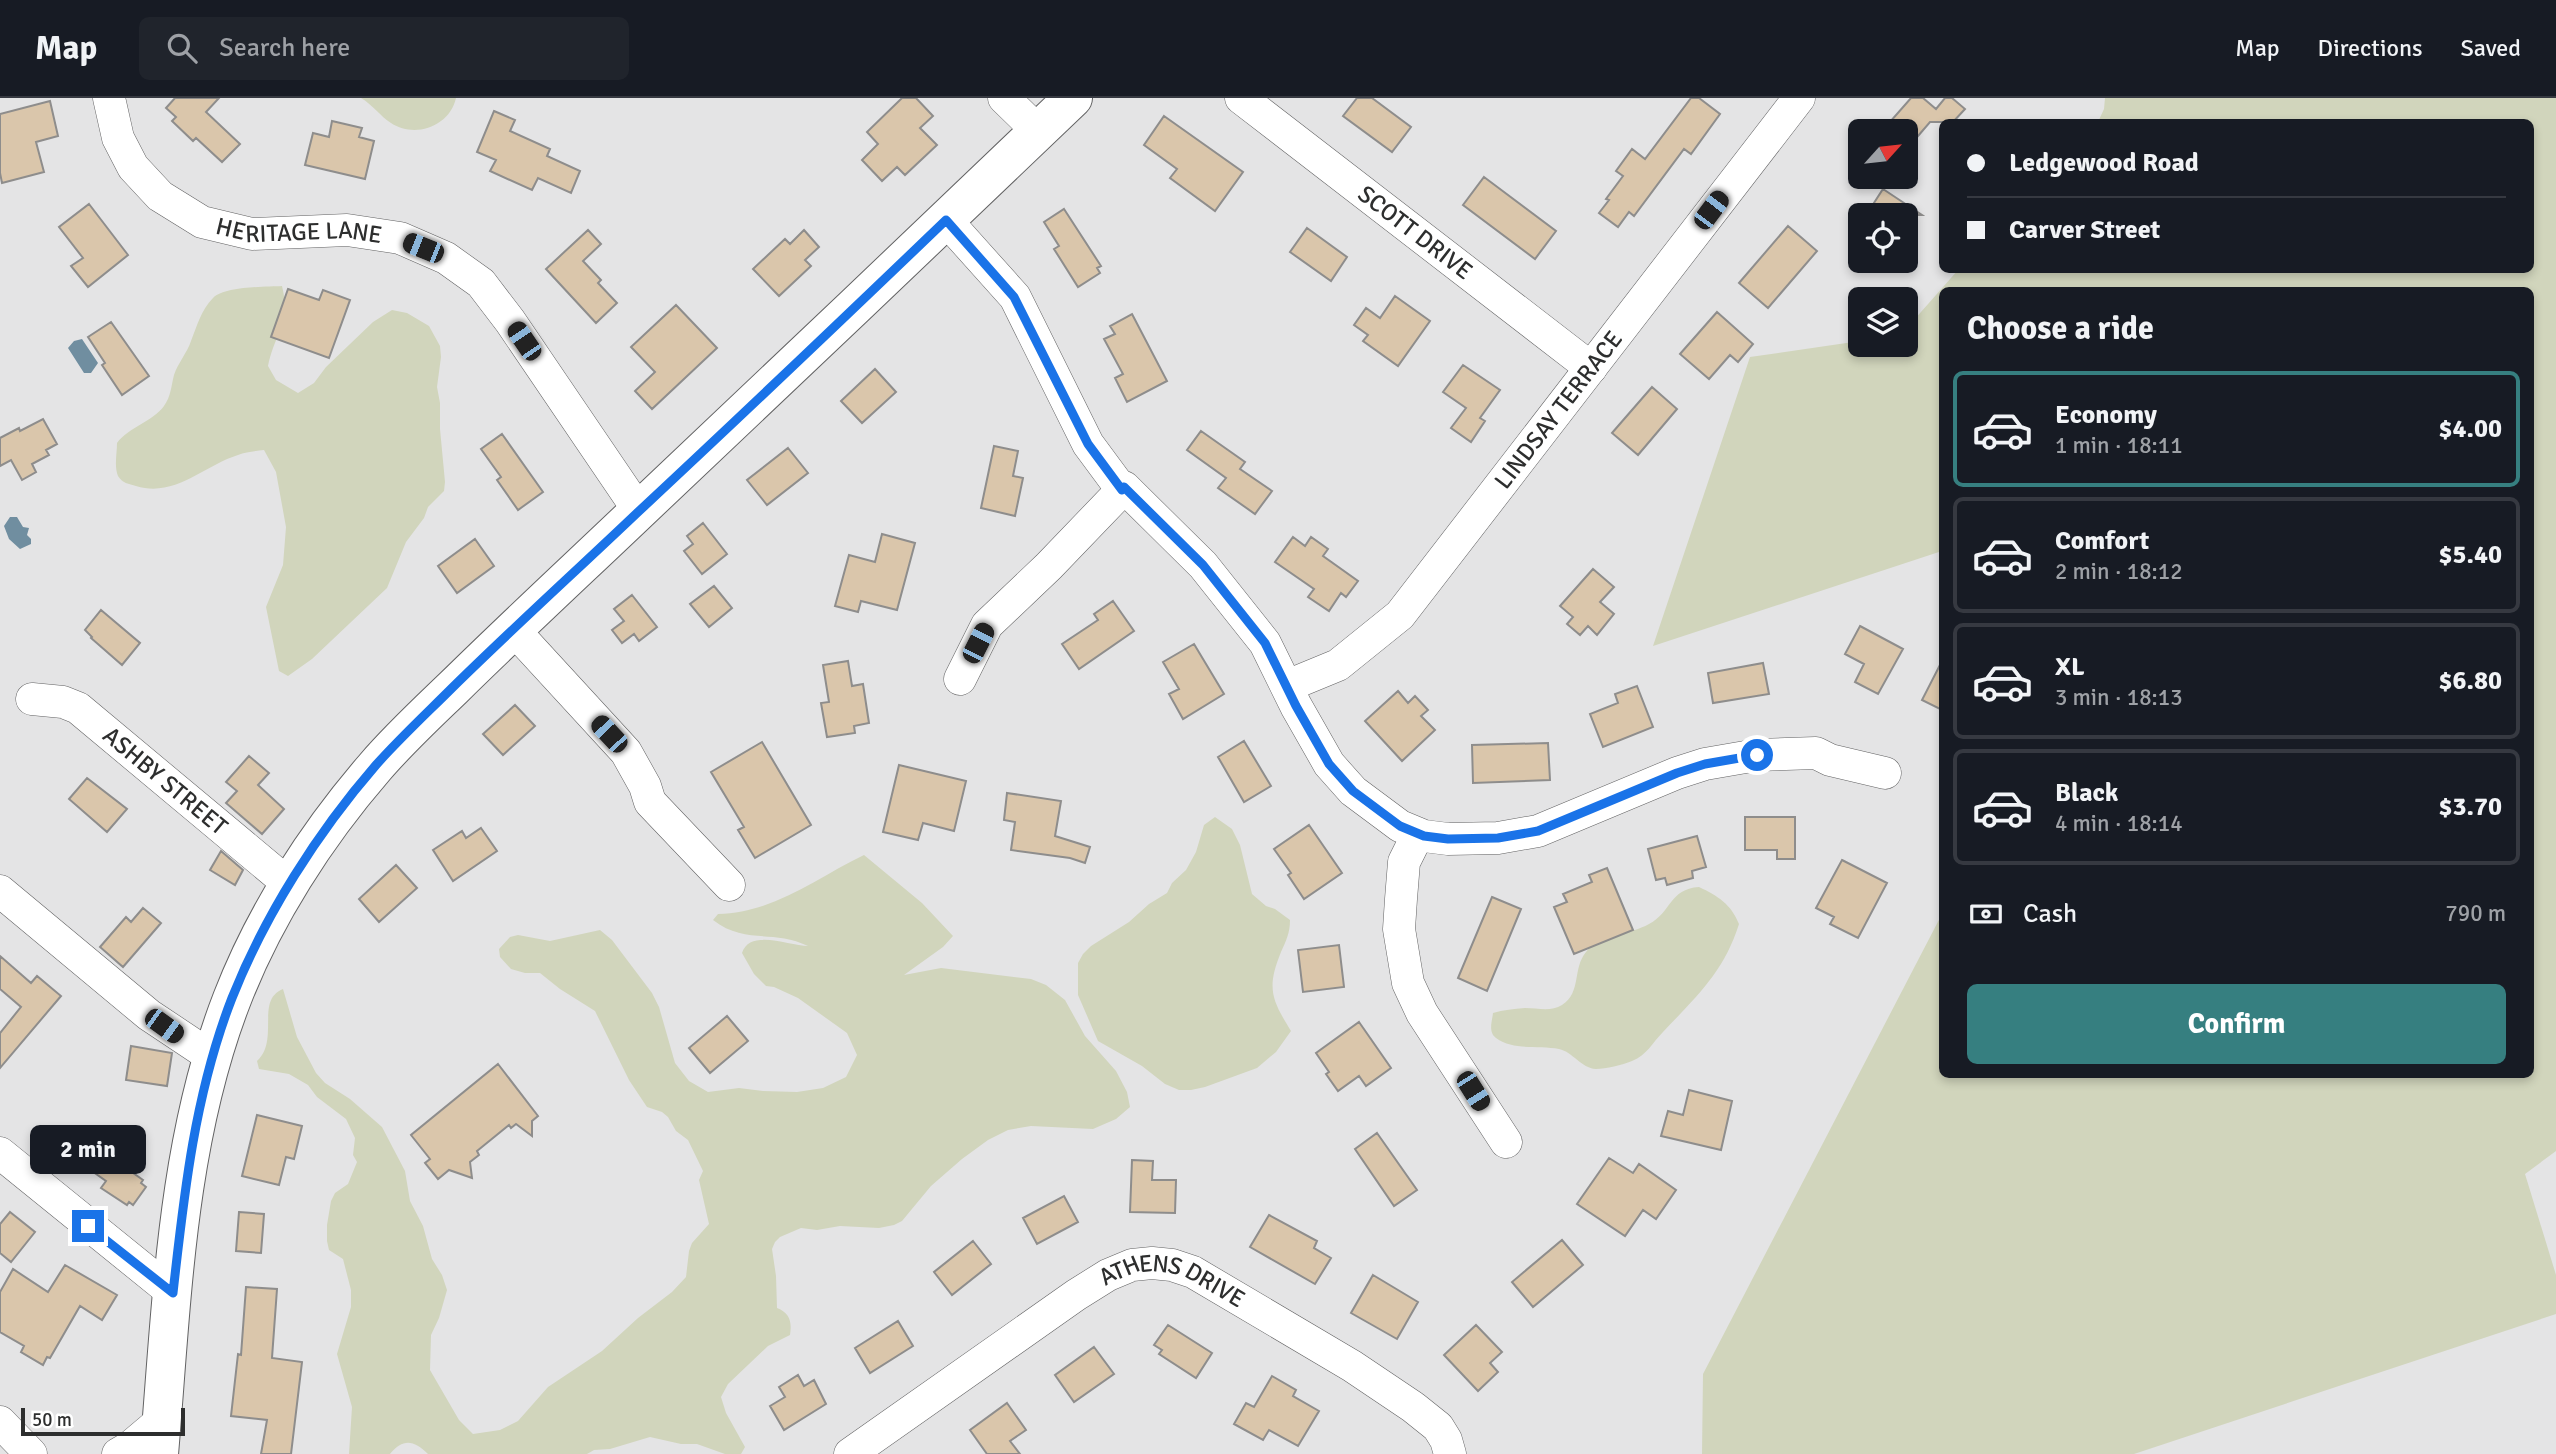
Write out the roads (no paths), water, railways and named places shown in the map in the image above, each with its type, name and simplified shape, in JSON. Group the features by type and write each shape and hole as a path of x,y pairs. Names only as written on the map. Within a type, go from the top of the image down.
{"main road":[{"path":"160,1437 173,1293 189,1161 212,1057 237,987 290,885 324,833 376,765 513,629 1073,98"}],"street":[{"name":"HERITAGE LANE","path":"109,98 118,138 133,167 160,196 202,222 252,234 348,230 400,238 446,258 481,283 510,321 639,511"},
{"path":"1004,98 1038,131"},
{"name":"SCOTT DRIVE","path":"1241,98 1591,368"},
{"name":"LINDSAY TERRACE","path":"1287,686 1338,665 1400,615 1740,171 1799,98"},
{"path":"946,220 1014,297 1088,444 1122,490"},
{"path":"960,679 987,625 1049,566 1124,487 1203,565 1265,643 1309,731 1337,773 1353,791 1378,810 1400,826 1418,834 1448,839 1471,839 1498,838 1538,831 1677,773 1705,764 1757,755 1816,753 1830,760 1885,773"},
{"path":"513,629 626,752 645,786 650,802 729,885"},
{"name":"ASHBY STREET","path":"32,699 62,702 78,708 290,885"},
{"path":"1418,834 1405,862 1399,929 1408,983 1422,1013 1506,1142"},
{"path":"0,891 149,1015 212,1057"},
{"path":"0,1153 173,1293"},
{"name":"ATHENS DRIVE","path":"850,1454 1076,1295 1108,1275 1132,1265 1152,1263 1182,1268 1213,1282 1381,1385 1438,1427 1450,1454"},
{"path":"118,1454 160,1437"}],"water":[{"path":"82,339 98,363 91,373 84,373 68,348 74,341"},
{"path":"10,517 17,517 23,527 29,528 27,535 31,544 20,549 9,539 4,526"}]}
